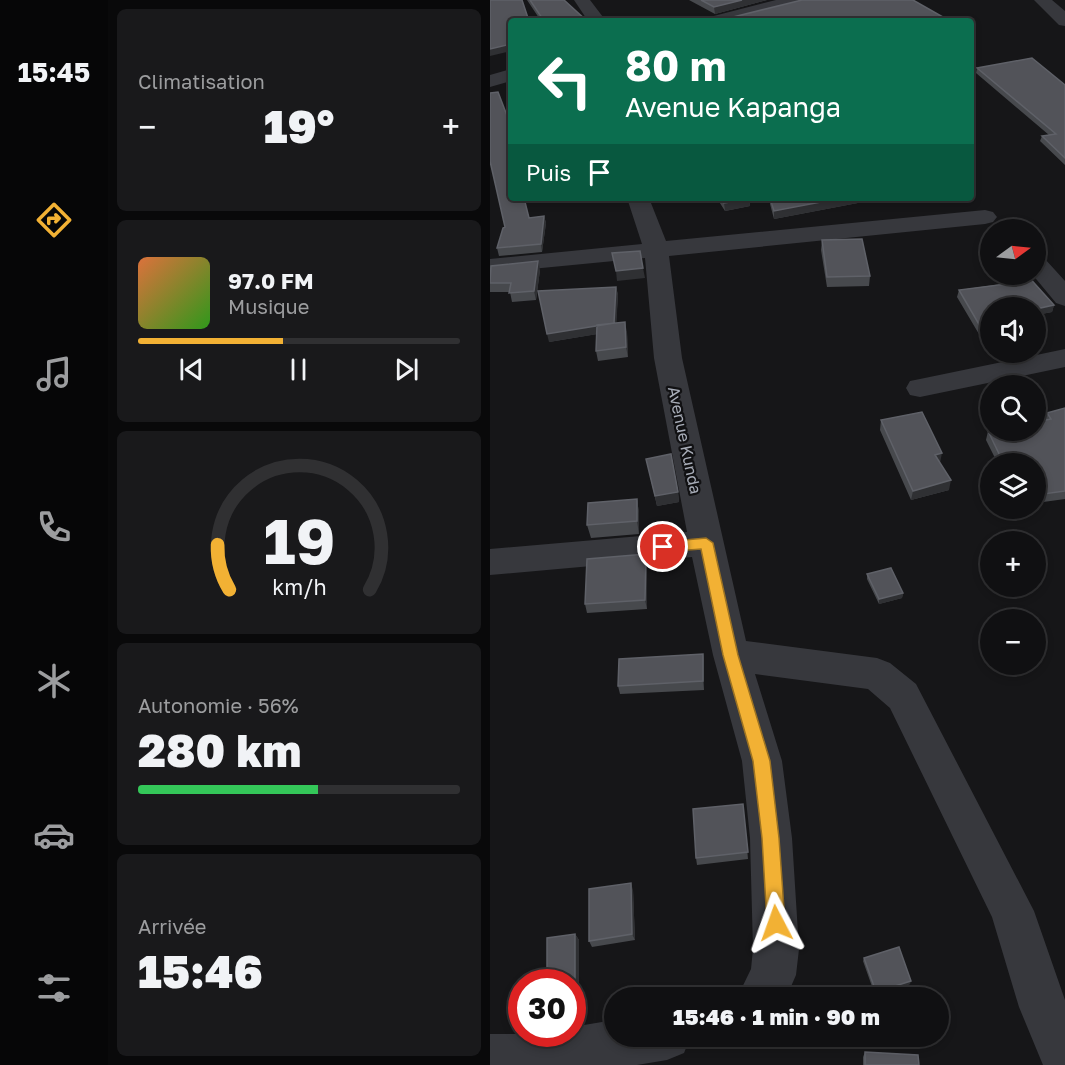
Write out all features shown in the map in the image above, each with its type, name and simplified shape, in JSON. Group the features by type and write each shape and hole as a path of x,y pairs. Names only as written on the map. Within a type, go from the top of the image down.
{"street":[{"path":"582,0 595,18"},
{"path":"1042,0 1064,21"},
{"path":"727,18 788,2 794,18"},
{"path":"490,81 508,76"},
{"name":"Avenue Kunda","path":"639,201 656,249 668,358 706,543 731,655 762,761 771,838 776,949 773,975 766,987"},
{"path":"970,201 989,219"},
{"path":"490,266 656,249 980,224"},
{"path":"1046,276 1064,298"},
{"path":"920,387 1064,358"},
{"path":"490,562 706,543"},
{"path":"731,655 877,674 903,696 1012,911 1043,1007 1064,1060"},
{"path":"515,1061 604,1046"}],"building":[{"path":"490,0 522,0 528,18 508,18 508,45 490,49"},
{"path":"530,0 564,0 584,18 542,18"},
{"path":"701,0 742,0 714,7"},
{"path":"802,0 913,0 945,18 729,18"},
{"path":"1032,58 1065,85 1065,158 1042,136 1056,134 977,68"},
{"path":"498,92 508,118 508,201 525,201 529,218 544,216 541,244 497,248 505,227 490,161 490,93"},
{"path":"771,201 826,201 774,211"},
{"path":"862,239 870,276 827,277 822,240"},
{"path":"640,251 643,268 616,271 612,253"},
{"path":"538,261 534,291 509,293 511,283 490,283 491,266"},
{"path":"999,285 1036,285 1054,305 1046,307 1046,297 980,297 980,326 959,290"},
{"path":"616,287 614,323 547,334 538,291"},
{"path":"625,322 626,347 596,351 597,325"},
{"path":"1065,408 1065,491 1046,494 1046,453 999,453 993,441 1046,441 1046,420 1051,419 1047,413"},
{"path":"922,412 942,453 935,455 951,480 913,491 881,420"},
{"path":"671,454 678,492 655,496 646,459"},
{"path":"637,499 637,521 587,525 588,503"},
{"path":"646,554 645,600 585,604 587,559"},
{"path":"891,568 903,593 879,599 867,574"},
{"path":"703,654 703,681 618,686 619,659"},
{"path":"743,804 748,852 696,858 693,809"},
{"path":"631,883 632,934 589,941 589,889"},
{"path":"575,934 575,969 547,969 547,938"},
{"path":"899,947 911,981 892,987 874,987 864,958"},
{"path":"865,1052 918,1055 919,1065 865,1065"}],"route":[{"path":"663,547 706,543 731,655 762,761 771,838 776,923"}]}
